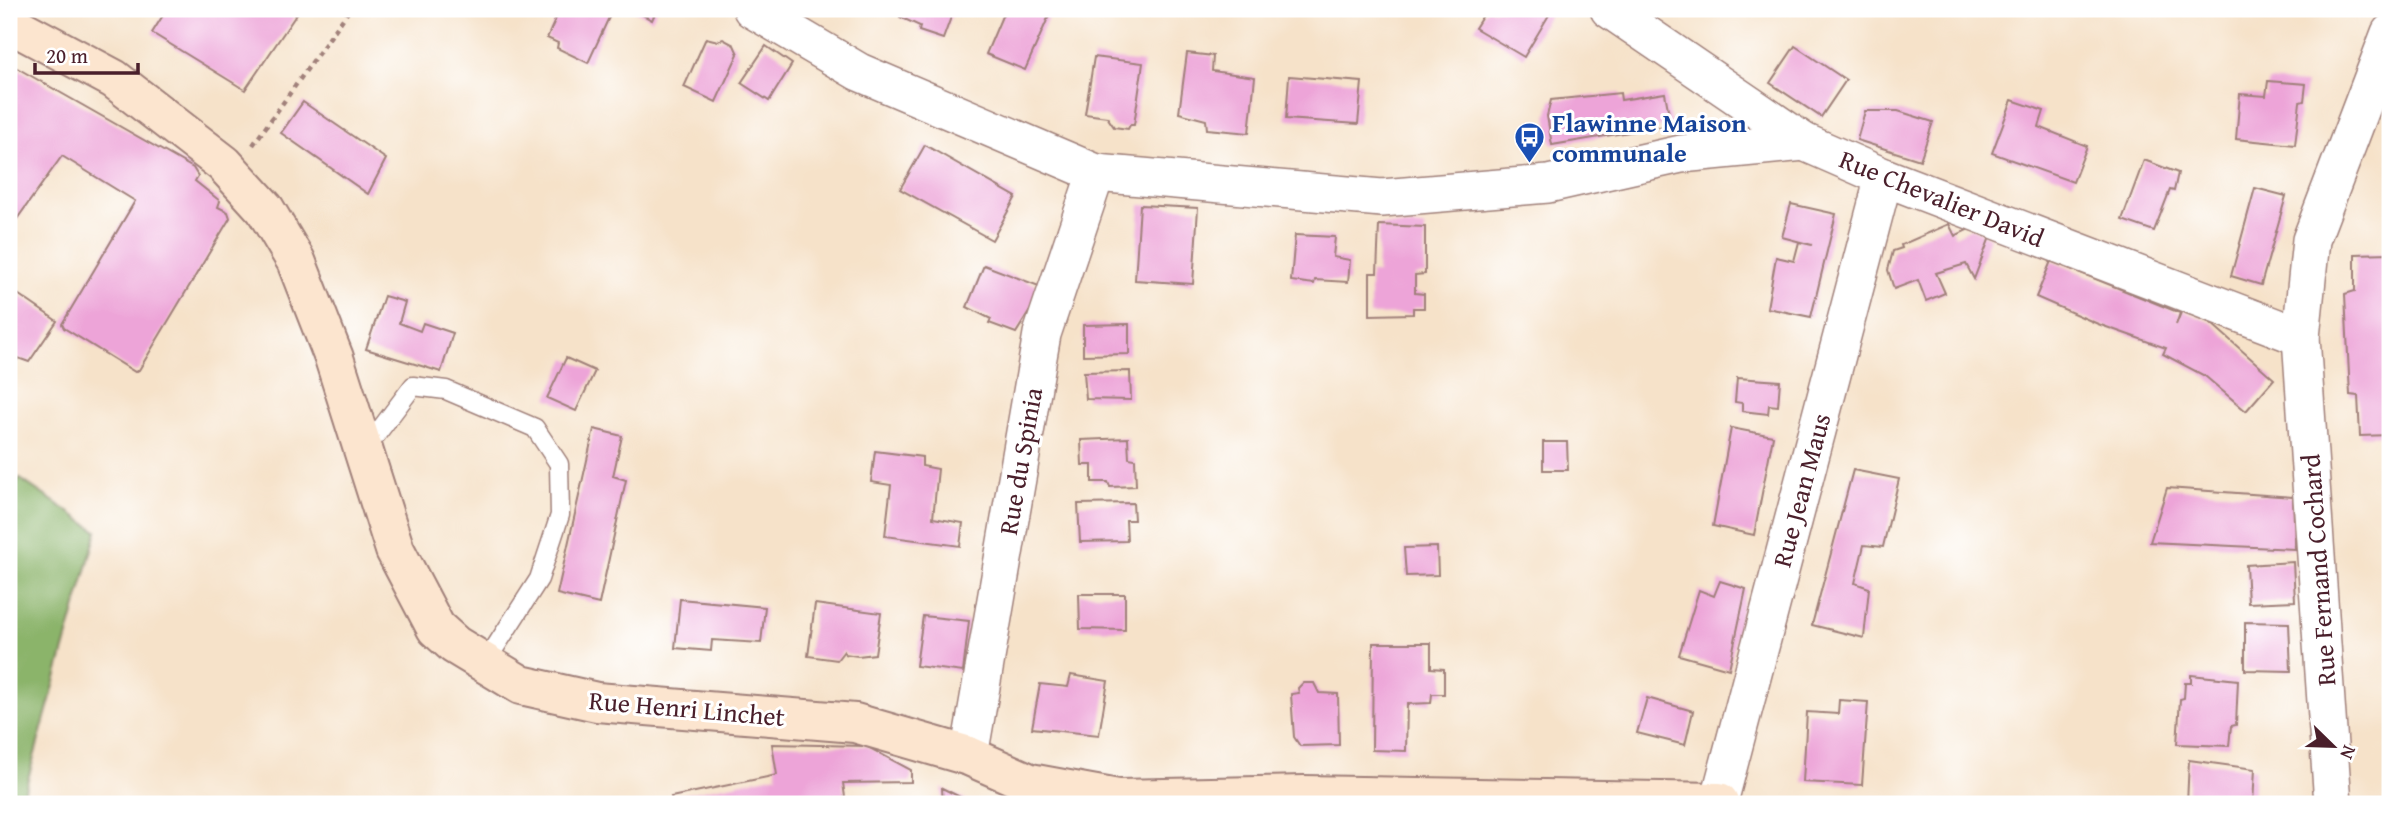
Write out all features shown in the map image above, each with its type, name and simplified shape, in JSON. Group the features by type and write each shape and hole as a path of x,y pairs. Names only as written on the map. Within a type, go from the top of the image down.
{"street":[{"path":"752,9 859,72 1096,173 1382,198 1548,184 1681,154 1804,142"},
{"name":"Rue Chevalier David","path":"1609,9 1804,142 1884,177 2301,337"},
{"name":"Rue Henri Linchet","path":"9,23 114,79 224,164 265,209 296,261 334,358 395,550 436,628 455,645 521,685 597,702 855,723 969,756 1030,783 1118,799 1304,795 1718,803"},
{"name":"Rue Fernand Cochard","path":"2333,804 2301,337 2311,240 2377,102 2390,33"},
{"name":"Rue du Spinia","path":"969,756 1042,334 1096,173"},
{"name":"Rue Jean Maus","path":"1718,803 1884,177"}],"lane":[{"path":"364,451 413,386 446,390 535,428 559,464 560,515 540,579 485,663"}],"path":[{"path":"224,164 247,154 350,9"}],"green space":[{"path":"19,478 97,531 21,804 9,804 9,502"}],"building":[{"path":"167,9 300,9 245,90 152,33"},
{"path":"560,9 601,9 611,13 588,63 557,48 558,43 547,38"},
{"path":"632,9 657,9 652,20"},
{"path":"903,9 954,9 943,39 919,31 920,26 900,17"},
{"path":"1005,9 1052,9 1025,70 986,54"},
{"path":"1487,9 1538,9 1549,15 1524,57 1475,28"},
{"path":"706,38 718,41 723,39 734,45 738,54 716,102 684,87"},
{"path":"766,46 792,64 769,101 741,83"},
{"path":"1795,46 1846,80 1821,117 1770,83"},
{"path":"1187,53 1213,56 1212,71 1255,77 1249,133 1207,129 1206,120 1179,113"},
{"path":"1094,57 1143,63 1134,125 1130,125 1128,129 1114,127 1107,117 1085,114"},
{"path":"10,64 193,168 198,176 195,181 220,201 218,207 228,212 230,218 139,370 135,372 64,328 62,324 135,201 62,156 9,230"},
{"path":"1289,76 1362,82 1358,124 1286,119"},
{"path":"2268,81 2306,84 2304,101 2300,102 2295,145 2236,139 2240,94 2266,96"},
{"path":"1620,93 1621,100 1665,93 1671,125 1552,145 1547,116 1551,100"},
{"path":"2012,100 2044,111 2039,127 2087,146 2073,182 1992,153"},
{"path":"303,102 386,159 368,194 281,133"},
{"path":"1865,111 1898,111 1933,122 1920,160 1857,140"},
{"path":"925,145 1016,197 992,240 900,189"},
{"path":"2144,160 2178,173 2174,191 2170,190 2154,231 2122,220"},
{"path":"2255,188 2286,196 2261,285 2231,276"},
{"path":"1791,204 1836,214 1811,317 1767,308 1776,257 1794,261 1799,242 1812,245 1782,237"},
{"path":"1140,205 1198,208 1193,284 1135,280"},
{"path":"1949,224 1955,236 1971,228 1990,237 1974,279 1966,264 1936,273 1945,293 1926,301 1918,280 1894,289 1888,270 1893,251"},
{"path":"1379,225 1425,227 1425,274 1415,275 1415,293 1424,294 1424,308 1413,308 1413,314 1370,315 1370,273 1377,273"},
{"path":"1295,235 1335,237 1333,257 1350,260 1348,282 1315,280 1314,284 1291,281"},
{"path":"2390,253 2390,435 2360,436 2358,396 2350,395 2345,294 2355,291 2355,254"},
{"path":"2051,261 2180,313 2176,325 2182,310 2211,323 2274,379 2246,411 2205,376 2163,354 2166,348 2098,324 2036,297"},
{"path":"984,265 1039,286 1031,309 1016,333 989,323 991,319 967,307"},
{"path":"9,288 57,321 29,362 18,358 11,370 9,368"},
{"path":"384,296 405,302 399,323 420,331 423,323 453,333 441,372 366,349"},
{"path":"1129,324 1129,354 1083,355 1083,325"},
{"path":"566,358 595,371 576,411 547,398"},
{"path":"1130,371 1131,400 1086,399 1084,372"},
{"path":"1737,378 1780,381 1778,406 1769,405 1768,414 1742,411 1742,403 1735,402"},
{"path":"1731,428 1773,436 1754,535 1713,526"},
{"path":"594,429 622,436 613,476 626,480 599,604 557,594"},
{"path":"1128,438 1129,458 1135,459 1136,486 1110,487 1108,482 1092,482 1092,465 1082,465 1081,440"},
{"path":"1543,442 1567,442 1568,470 1543,470"},
{"path":"875,451 922,457 922,466 938,469 933,518 963,523 960,546 885,536 891,485 871,482"},
{"path":"1853,470 1899,479 1883,547 1864,545 1855,583 1869,588 1864,638 1812,625"},
{"path":"2167,488 2293,497 2295,549 2150,542"},
{"path":"1133,503 1134,520 1126,520 1127,541 1080,542 1078,504"},
{"path":"1437,547 1438,575 1406,576 1404,548"},
{"path":"2293,562 2295,601 2248,603 2246,565"},
{"path":"1720,581 1746,589 1729,669 1679,655 1699,590 1714,596"},
{"path":"1079,594 1125,594 1125,630 1080,629"},
{"path":"680,599 765,607 761,643 712,640 711,651 675,648"},
{"path":"815,604 881,613 875,654 858,656 845,654 844,651 837,660 808,656"},
{"path":"923,616 969,621 963,672 916,666"},
{"path":"2245,622 2289,623 2291,671 2245,670"},
{"path":"1373,643 1431,643 1431,668 1444,669 1444,694 1432,694 1431,703 1407,704 1406,751 1372,750"},
{"path":"1071,675 1108,681 1099,735 1032,728 1040,684 1068,687"},
{"path":"2191,675 2238,680 2236,725 2231,726 2229,746 2177,744 2180,699 2184,698 2185,683 2191,683"},
{"path":"1303,683 1314,683 1319,693 1338,694 1339,745 1300,746 1294,737 1291,694 1299,693 1298,688"},
{"path":"1647,698 1693,711 1685,745 1637,733"},
{"path":"1839,700 1868,702 1862,785 1803,782 1807,712 1838,714"},
{"path":"772,744 866,746 911,770 911,782 843,783 846,804 673,804 671,797 777,775"},
{"path":"2189,760 2255,769 2253,804 2187,804"},
{"path":"942,788 974,804 943,804"}],"place":[{"name":"Flawinne Maison communale","path":"1529,164"}]}
